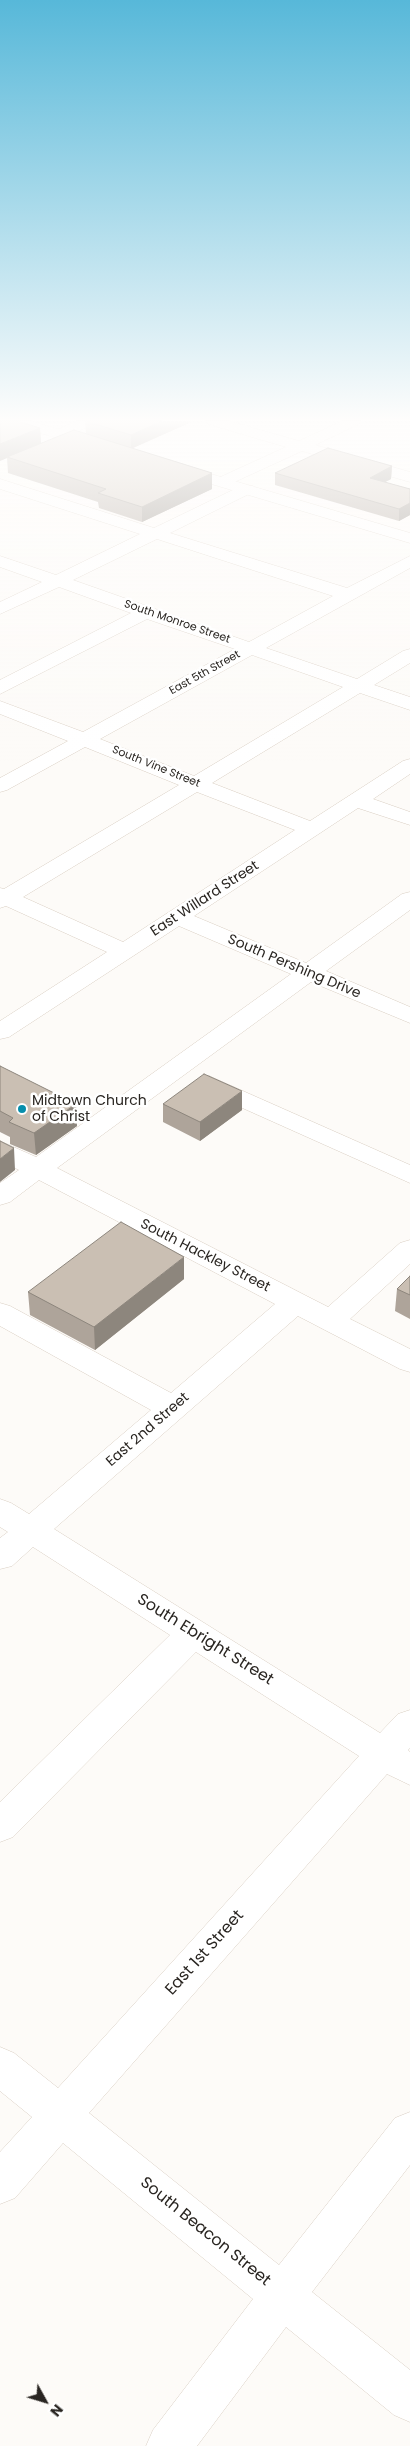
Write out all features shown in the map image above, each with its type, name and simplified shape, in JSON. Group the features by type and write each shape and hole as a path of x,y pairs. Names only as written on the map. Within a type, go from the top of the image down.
{"street":[{"path":"0,609 150,535"},
{"path":"161,535 349,595"},
{"name":"South Monroe Street","path":"0,561 410,704"},
{"name":"East 5th Street","path":"0,786 410,561"},
{"path":"0,688 146,612"},
{"path":"2,898 410,655"},
{"name":"South Vine Street","path":"0,707 311,829"},
{"name":"East Willard Street","path":"0,1032 410,765"},
{"path":"356,800 410,819"},
{"path":"2,898 125,951"},
{"path":"0,1196 308,973 405,909"},
{"name":"South Pershing Drive","path":"178,917 410,1016"},
{"path":"176,1069 410,1175"},
{"name":"South Hackley Street","path":"0,1149 410,1362"},
{"path":"331,1320 410,1249"},
{"name":"East 2nd Street","path":"0,1557 295,1303"},
{"path":"0,1313 173,1408"},
{"name":"South Ebright Street","path":"0,1511 397,1761"},
{"path":"0,1826 194,1633"},
{"name":"East 1st Street","path":"0,2183 61,2114 397,1761 410,1724"},
{"name":"South Beacon Street","path":"0,2066 410,2399"},
{"path":"168,2446 410,2132"}],"building":[{"path":"0,1066 76,1104 34,1133 9,1122 13,1118 0,1111"},
{"path":"204,1074 242,1091 200,1122 163,1104"},
{"path":"0,1141 14,1148 0,1159"},
{"path":"121,1222 184,1257 94,1327 28,1292"},
{"path":"410,1276 410,1295 397,1289"}],"place":[{"name":"Midtown Church of Christ","path":"22,1109"}]}
